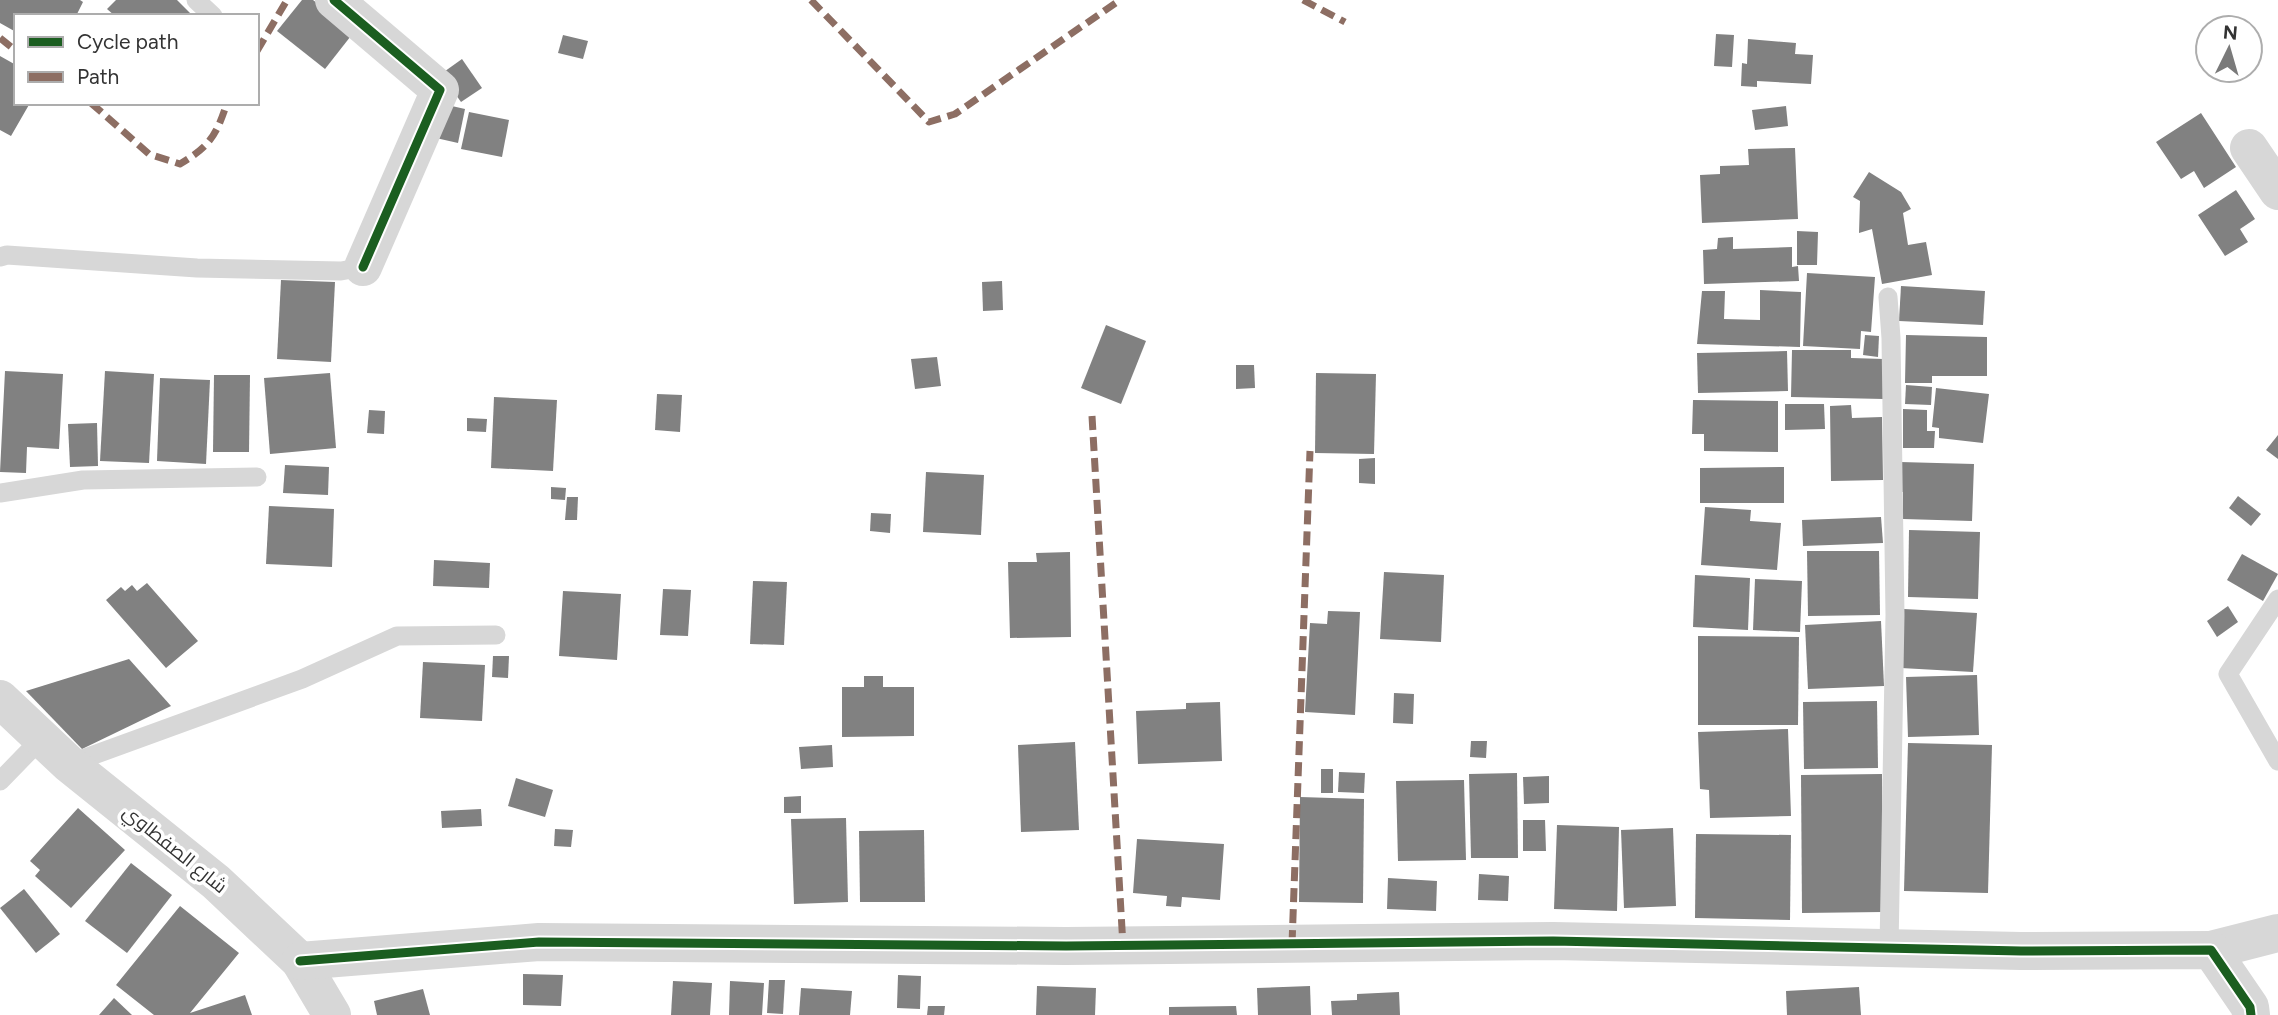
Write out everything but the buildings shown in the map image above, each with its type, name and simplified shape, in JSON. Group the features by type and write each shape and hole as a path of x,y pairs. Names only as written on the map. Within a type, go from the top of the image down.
{"street":[{"path":"334,0 440,90 363,267"},
{"path":"2249,148 2278,191"},
{"name":"شارع الصفطاوي","path":"0,699 69,764 216,882 300,961 332,1015"},
{"path":"300,961 539,942 1066,946 1553,941 2021,951 2211,950 2278,933"},
{"path":"2211,950 2250,1007 2251,1015"}],"lane":[{"path":"196,0 211,14"},
{"path":"0,257 8,255 197,268 341,271 363,267"},
{"path":"1888,297 1895,615 1889,948"},
{"path":"0,493 83,480 257,477"},
{"path":"2278,599 2228,674 2278,761"},
{"path":"69,764 302,679 397,636 496,635"},
{"path":"0,781 41,739"}],"marked path":[{"path":"259,48 287,0"},
{"path":"811,0 929,122 955,114 1120,0"},
{"path":"1303,0 1345,22"},
{"path":"0,38 14,49"},
{"path":"93,105 149,154 180,164 211,139 226,105"},
{"path":"1092,416 1123,946"},
{"path":"1292,944 1310,451"}],"cycle path":[{"path":"334,0 440,90 363,267"},
{"path":"300,961 539,942 1066,946 1553,941 2021,951 2211,950 2250,1007 2251,1015"}]}
